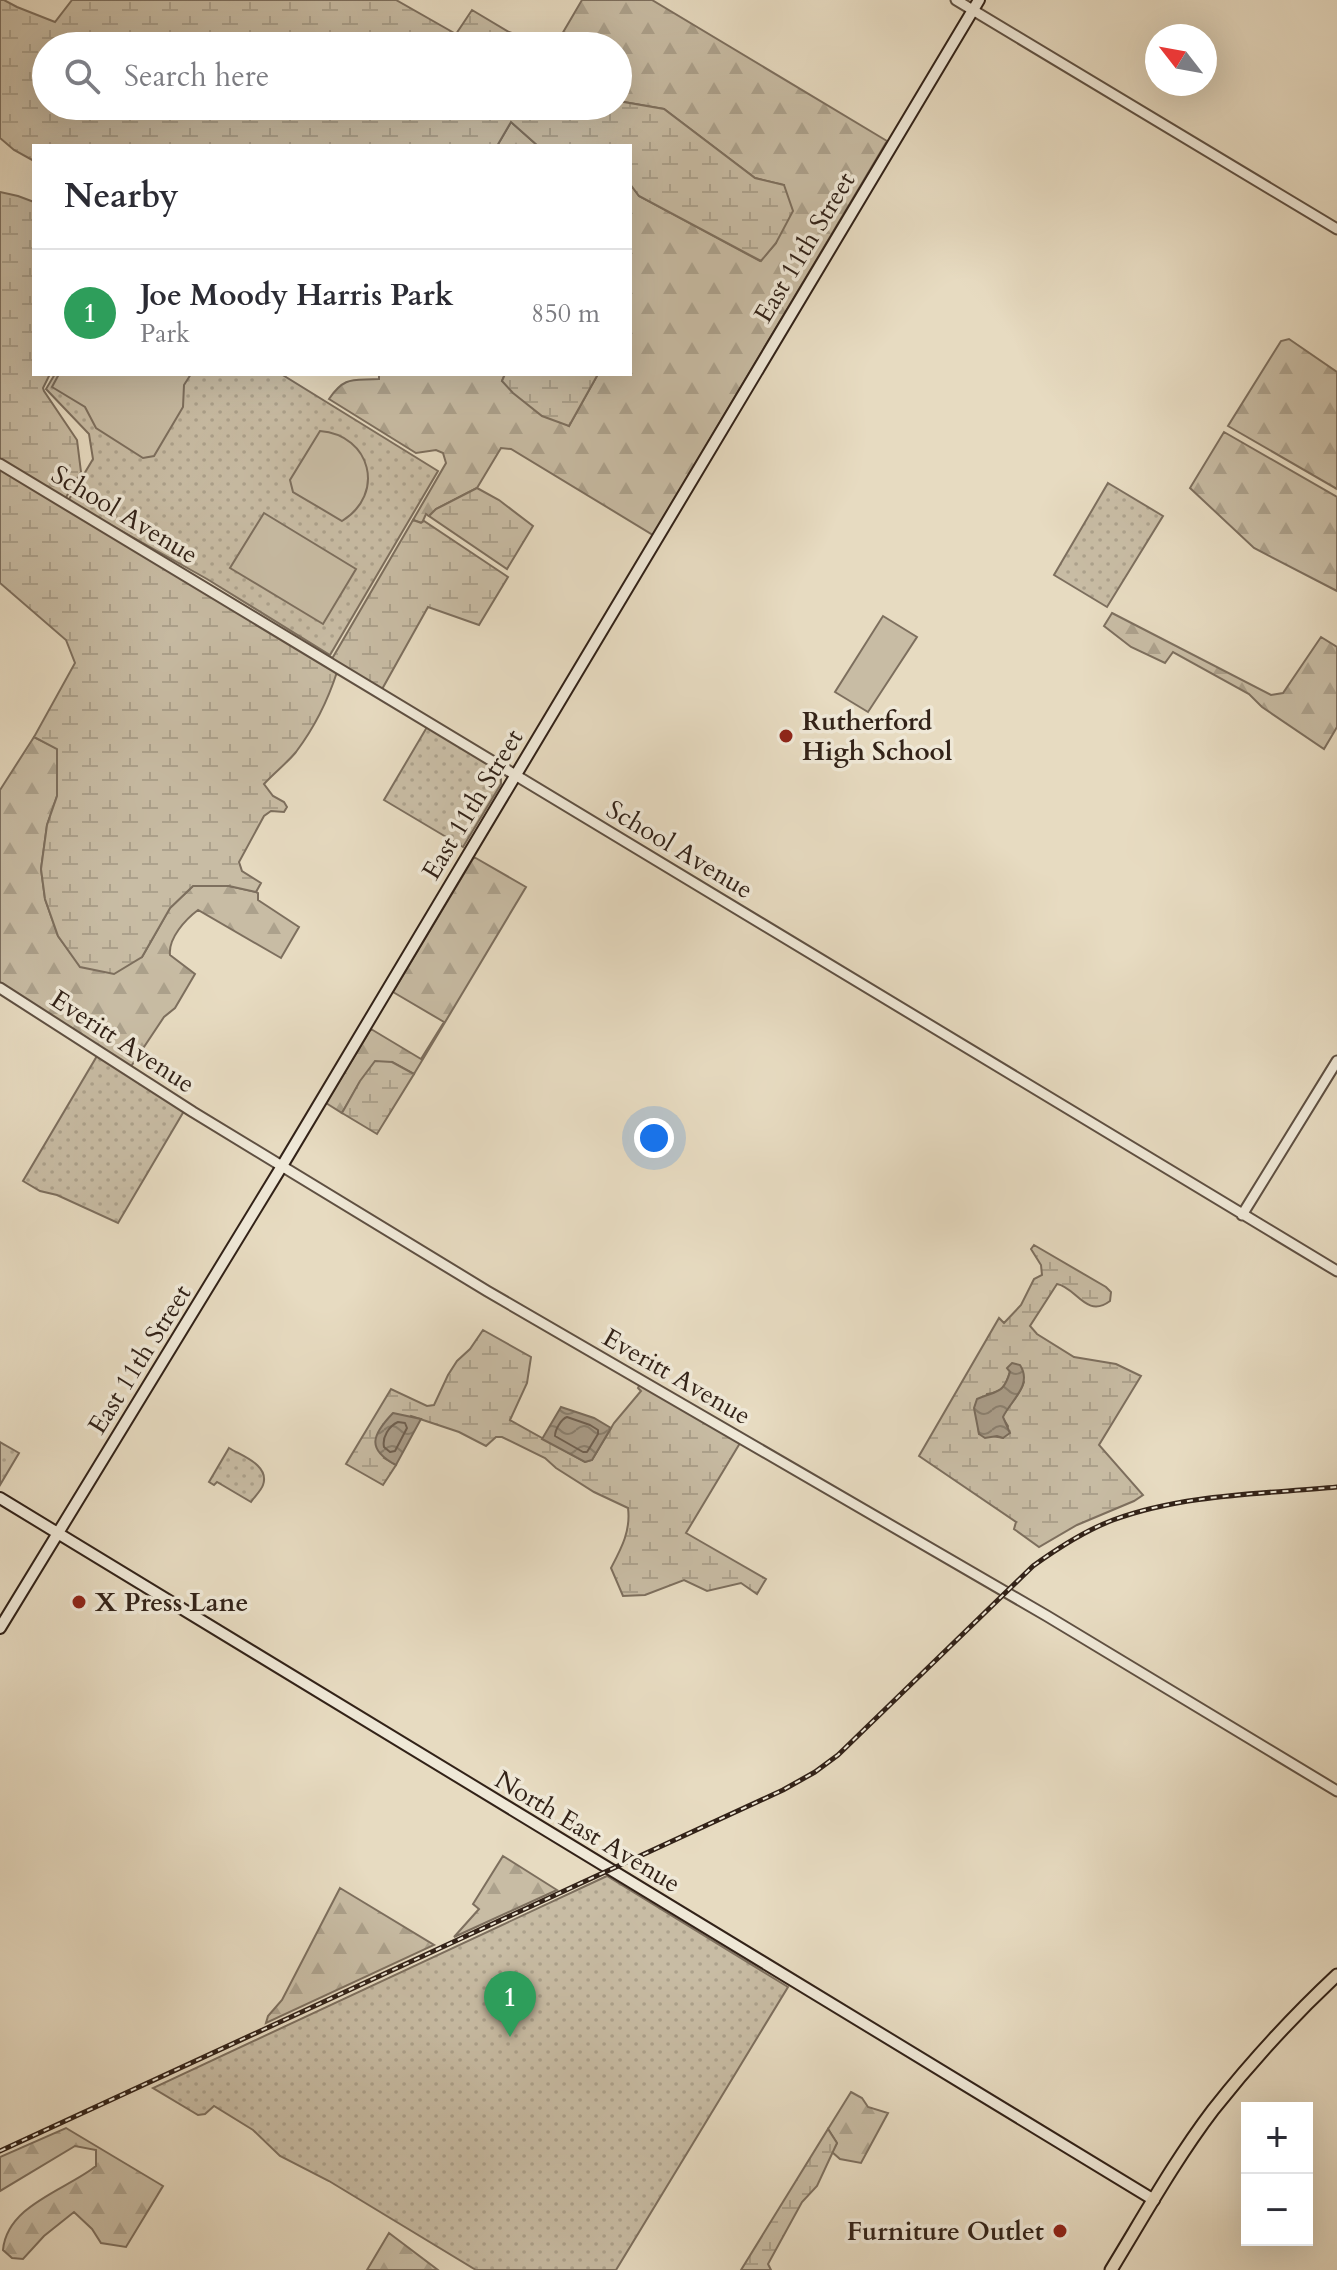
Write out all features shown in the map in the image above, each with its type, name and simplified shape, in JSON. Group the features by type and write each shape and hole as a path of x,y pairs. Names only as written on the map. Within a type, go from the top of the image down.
{"main road":[{"name":"East 11th Street","path":"0,1628 282,1166 976,5"},
{"name":"North East Avenue","path":"0,1498 1154,2200"},
{"path":"1111,2270 1212,2112 1273,2039 1337,1975"}],"street":[{"path":"956,0 976,5 1337,229"},
{"name":"School Avenue","path":"0,464 1337,1271"},
{"name":"Everitt Avenue","path":"0,988 193,1112 487,1291 1047,1616 1337,1791"},
{"path":"1242,1215 1337,1061"}],"green space":[{"path":"0,0 55,22 72,0 396,0 452,32 32,32 32,120 632,120 632,103 664,109 755,178 784,185 793,211 776,243 761,261 639,196 632,187 632,144 536,144 511,122 498,144 32,144 32,160 0,138"},
{"path":"582,0 652,0 887,141 653,535 511,449 501,448 477,488 436,509 429,516 426,514 422,523 413,520 446,463 443,453 436,450 416,453 329,399 345,383 379,379 379,376 504,376 502,381 569,426 597,376 632,376 632,187 639,196 760,261 776,243 784,185 755,178 664,109 632,103 632,32 563,32"},
{"path":"472,10 509,32 457,32"},
{"path":"511,122 536,144 498,144"},
{"path":"0,192 32,201 32,376 49,376 44,391 77,440 81,472 65,499 0,459"},
{"path":"1289,339 1337,372 1337,489 1228,426 1281,341"},
{"path":"54,376 284,376 438,471 330,655 207,579 68,501 93,459 89,434 46,389"},
{"path":"58,376 190,376 184,385 183,407 154,456 143,458 96,428 85,407 52,387"},
{"path":"504,376 597,376 569,426 542,416 502,381"},
{"path":"320,431 337,435 351,443 367,467 368,482 364,496 356,510 342,521 293,492 290,480"},
{"path":"1224,432 1337,497 1337,591 1254,548 1190,488"},
{"path":"0,468 337,672 320,714 303,743 264,784 287,807 284,812 271,811 264,816 239,862 242,871 261,883 256,892 229,886 193,886 170,908 142,957 114,974 80,967 58,936 45,899 41,869 47,825 57,796 57,749 34,737 75,663 66,640 0,583"},
{"path":"1108,483 1163,516 1107,607 1054,575"},
{"path":"477,488 499,500 533,526 507,569 429,516 436,509"},
{"path":"264,513 356,569 323,624 230,568"},
{"path":"413,520 424,521 508,577 479,625 428,607 381,691 328,658 333,657"},
{"path":"1112,613 1271,695 1283,693 1321,637 1337,647 1337,727 1324,749 1262,707 1249,694 1173,652 1165,663 1131,647 1104,626"},
{"path":"883,616 917,637 868,712 835,692"},
{"path":"427,727 497,768 501,775 501,784 463,847 384,800"},
{"path":"34,737 57,748 57,796 47,825 41,869 45,899 58,936 81,967 142,957 170,908 193,886 229,886 256,892 258,900 299,927 281,958 198,910 193,914 175,936 170,955 195,974 175,1008 164,1017 130,1068 0,984 0,790"},
{"path":"474,857 526,887 414,1074 392,1062 360,1082 342,1113 326,1103 371,1029 421,1059 444,1022 393,992"},
{"path":"97,1056 184,1111 118,1223 23,1181"},
{"path":"375,1061 392,1062 414,1074 377,1134 342,1113"},
{"path":"1034,1245 1111,1292 1110,1301 1094,1306 1057,1284 1030,1326 1037,1334 1074,1357 1116,1364 1141,1376 1099,1445 1143,1495 1077,1525 1039,1547 1014,1529 1016,1522 919,1456 999,1318 1004,1323 1021,1305 1034,1279 1042,1275 1041,1265 1031,1249","holes":["1007,1368 1024,1382 1002,1417 1008,1426 1003,1438 979,1434 978,1425 987,1394 1003,1387 1010,1371"]},
{"path":"483,1330 531,1357 527,1383 510,1420 585,1462 592,1460 614,1423 641,1391 638,1388 640,1384 740,1443 686,1533 766,1579 757,1594 741,1583 707,1591 684,1580 645,1595 623,1596 611,1568 627,1532 628,1508 594,1492 545,1458 502,1437 496,1437 486,1446 459,1432 411,1416 384,1458 396,1465 383,1485 346,1464 391,1389 427,1406 434,1405 457,1361"},
{"path":"0,1442 19,1453 0,1485"},
{"path":"229,1448 254,1462 262,1472 263,1485 251,1502 217,1482 214,1485 209,1482"},
{"path":"503,1856 557,1890 454,1937 479,1909 473,1904"},
{"path":"607,1876 788,1987 616,2270 476,2270 329,2181 280,2156 253,2130 214,2106 205,2114 198,2115 153,2088"},
{"path":"340,1888 434,1945 266,2023 282,2000"},
{"path":"851,2092 862,2098 868,2107 888,2113 861,2163 840,2159 832,2152 837,2143 828,2129"},
{"path":"66,2128 163,2186 126,2247 101,2243 92,2229 74,2212 44,2236 23,2259 12,2258 3,2250 7,2234 15,2221 40,2200 96,2166 96,2150 75,2146 0,2191 0,2157"},
{"path":"828,2129 837,2143 817,2186 802,2202 768,2264 771,2270 741,2270"},
{"path":"389,2233 438,2270 367,2270"}],"water":[{"path":"1012,1363 1020,1365 1024,1379 1003,1417 1010,1433 1003,1438 985,1438 979,1434 974,1408 977,1399 1002,1388 1010,1372 1007,1368"},
{"path":"561,1407 594,1418 611,1428 592,1460 585,1462 542,1439"},
{"path":"393,1413 421,1419 396,1465 380,1453 375,1441 380,1428"}],"railway":[{"path":"0,2151 783,1790 815,1772 838,1755 1033,1566 1092,1529 1140,1511 1195,1500 1337,1487"}],"place":[{"name":"Rutherford High School","path":"786,736"},
{"name":"X Press Lane","path":"79,1602"},
{"name":"Joe Moody Harris Park","path":"510,2037"},
{"name":"Furniture Outlet","path":"1060,2231"}]}
